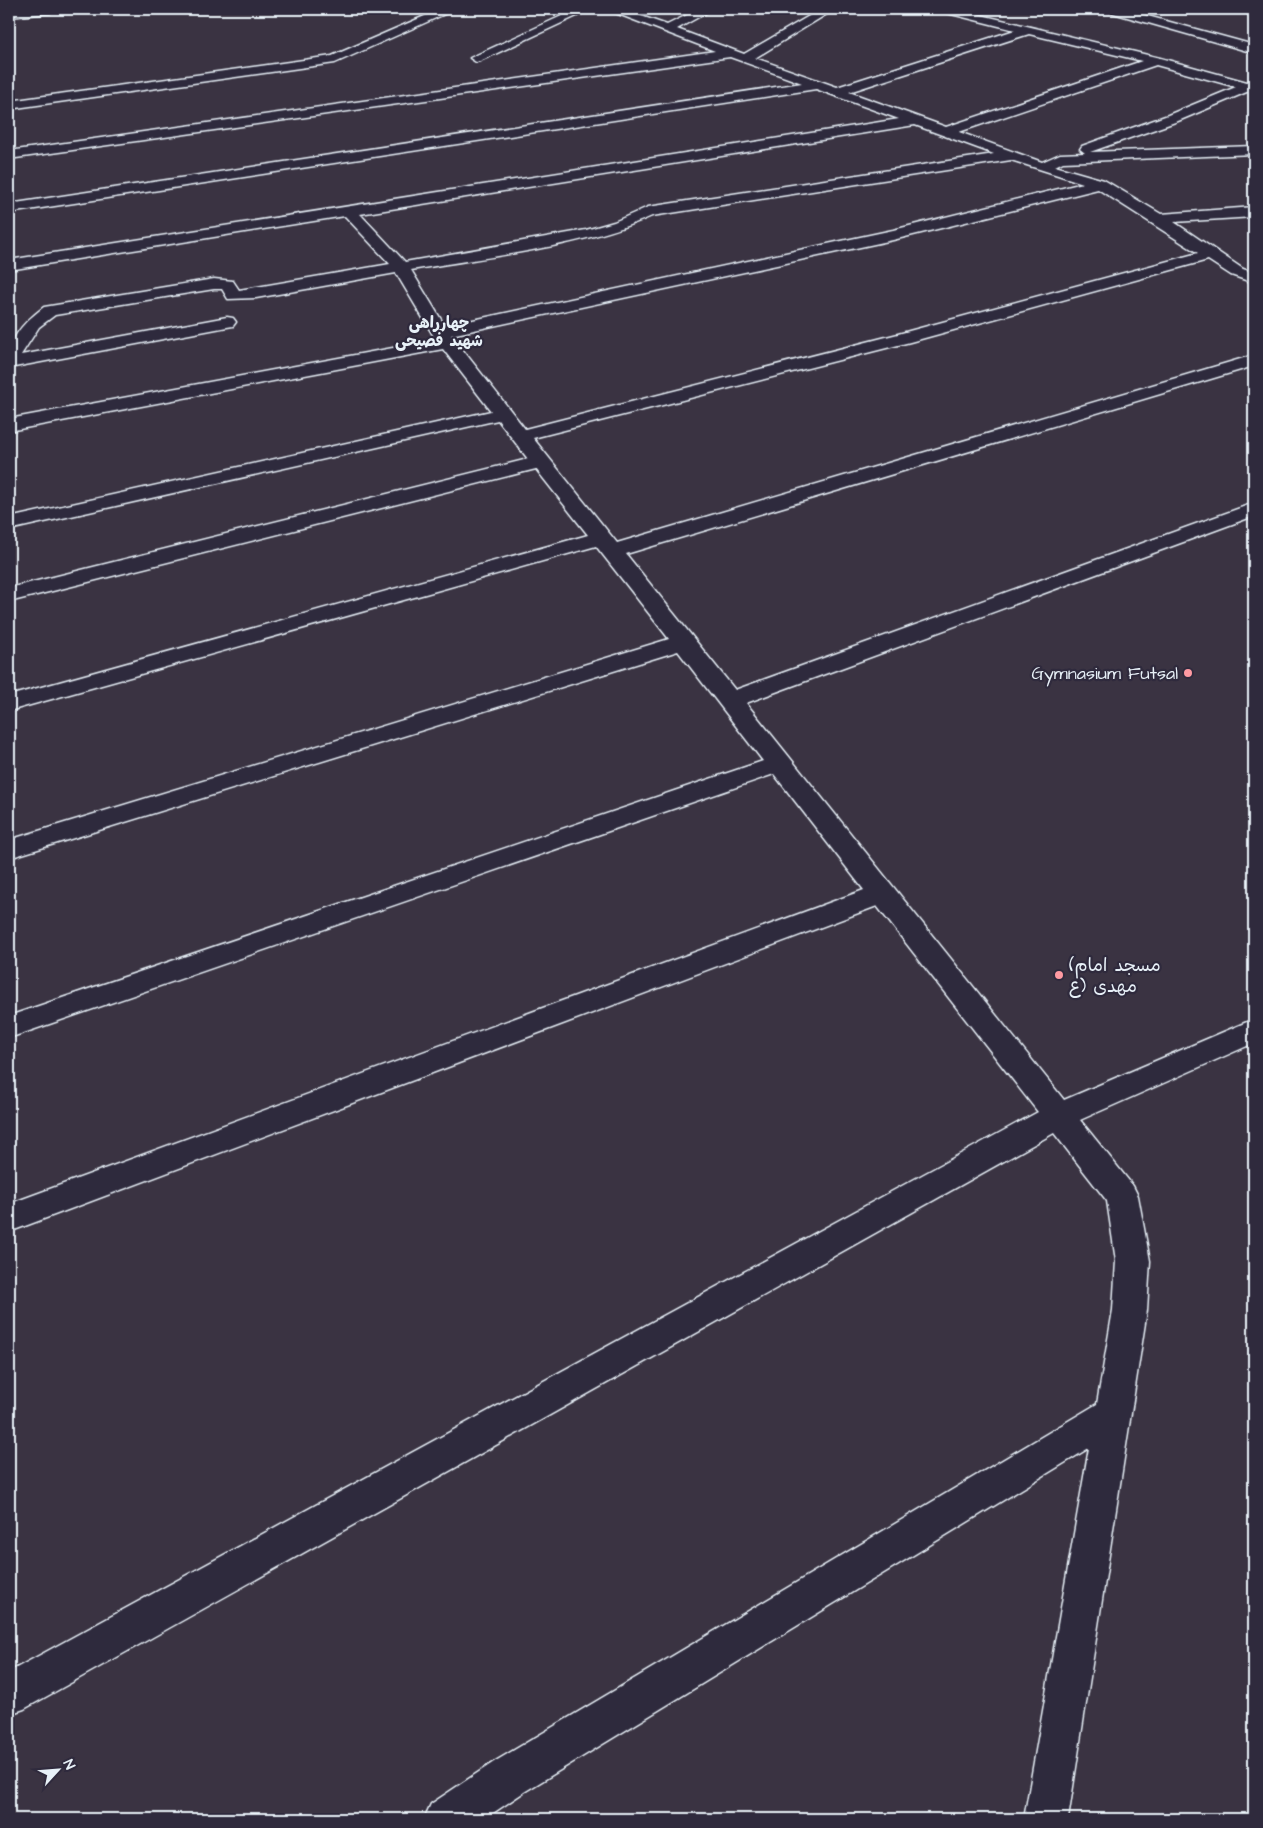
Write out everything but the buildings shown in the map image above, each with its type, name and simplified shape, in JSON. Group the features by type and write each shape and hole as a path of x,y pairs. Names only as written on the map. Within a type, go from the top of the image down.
{"street":[{"path":"9,14 50,9"},
{"path":"9,105 335,58 450,9"},
{"path":"476,58 586,9"},
{"path":"611,9 1042,167 1099,184 1158,219 1237,272 1254,278"},
{"path":"666,30 707,9"},
{"path":"744,58 830,9"},
{"path":"943,9 1252,86"},
{"path":"1110,9 1254,50"},
{"path":"836,92 1028,30"},
{"path":"9,155 730,53"},
{"path":"945,132 1156,61"},
{"path":"9,209 816,85"},
{"path":"1042,167 1060,158 1173,118 1252,86"},
{"path":"9,265 914,121"},
{"path":"1060,158 1254,150"},
{"path":"9,362 33,324 50,311 214,284 227,284 234,295 256,293 588,234 619,225 648,212 1012,156"},
{"path":"9,425 443,338 893,235 1099,184"},
{"path":"349,211 400,266 443,338 510,425 881,894 1060,1115 1122,1196 1133,1261 1130,1310 1046,1819"},
{"path":"1158,219 1254,212"},
{"path":"9,524 510,425 904,338 1212,254"},
{"path":"9,362 150,338 227,322"},
{"path":"9,704 605,545 1254,360"},
{"path":"9,595 540,462"},
{"path":"729,701 1254,509"},
{"path":"9,849 682,642"},
{"path":"9,1027 779,764"},
{"path":"9,1218 881,894"},
{"path":"9,1694 1060,1115 1254,1030"},
{"path":"446,1819 509,1777 1114,1413"}],"place":[{"name":"Gymnasium Futsal","path":"1188,673"},
{"name":"(مسجد امام مهدی (ع","path":"1059,975"}],"district":[{"name":"چهارراهی شهید فصیحی","path":"439,332"}]}
